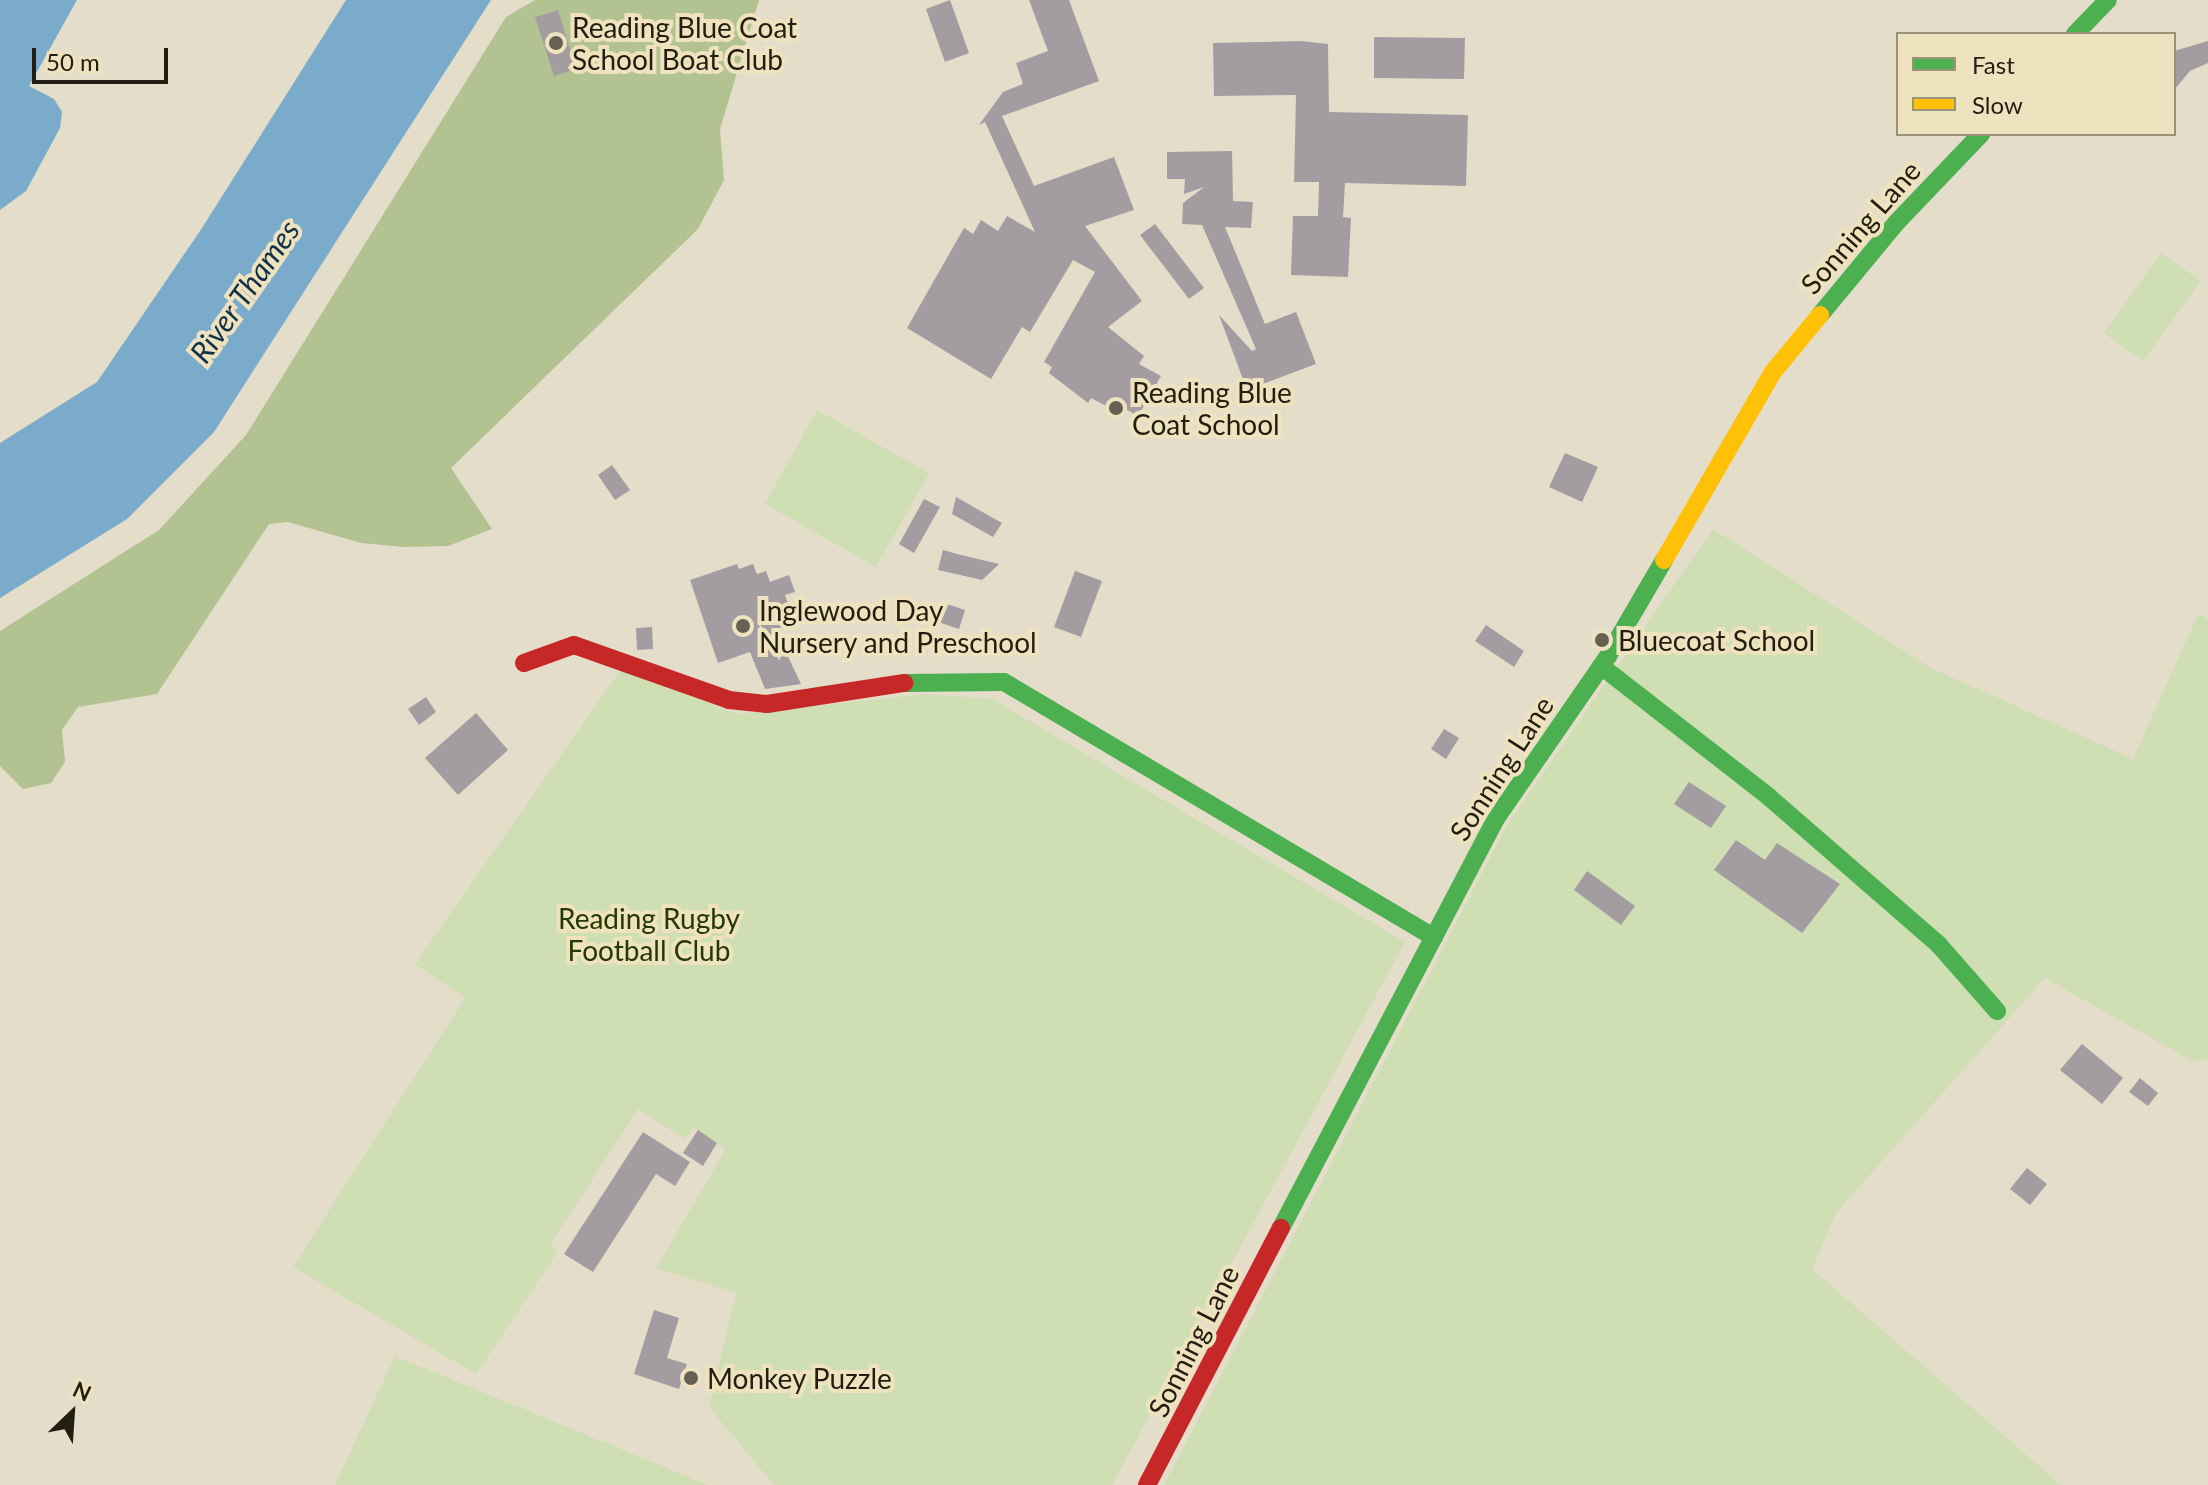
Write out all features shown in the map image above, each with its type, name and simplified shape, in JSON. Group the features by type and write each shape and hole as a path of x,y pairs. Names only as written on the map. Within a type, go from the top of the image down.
{"main road":[{"path":"2077,32 2108,0"},
{"name":"Sonning Lane","path":"1147,1485 1495,820 1601,666 1773,372 1897,222 1979,136"},
{"path":"524,663 574,645 729,700 767,704 932,679 1004,682 1434,937"},
{"path":"1601,666 1769,797 1939,945 1997,1011"}],"green space":[{"path":"535,0 759,0 720,129 724,180 698,229 451,468 492,529 448,546 404,547 361,543 288,522 269,524 157,694 78,707 62,730 65,762 51,783 23,789 0,766 0,631 159,530 246,435 506,17"},
{"path":"2161,253 2201,281 2143,361 2104,333"},
{"path":"817,410 929,473 876,567 765,504"},
{"path":"1713,529 1929,667 2133,759 2198,614 2208,619 2208,1059 2192,1061 2045,978 1836,1213 1812,1269 2061,1485 1164,1485 1507,825"},
{"name":"Reading Rugby Football Club","path":"622,668 736,714 926,694 992,699 1405,942 1112,1485 774,1485 709,1407 736,1293 656,1268 726,1149 693,1127 685,1139 638,1109 550,1245 558,1251 476,1374 293,1267 465,998 415,964"},
{"path":"395,1356 708,1485 335,1485"}],"water":[{"path":"0,0 77,0 29,86 54,99 62,112 60,128 26,191 0,210"},
{"name":"River Thames","path":"346,0 491,0 214,432 127,519 0,598 0,443 97,382 202,228"}],"building":[{"path":"950,0 969,53 945,62 926,9"},
{"path":"1029,0 1069,0 1099,81 1002,116 1034,186 1114,157 1134,210 1085,226 1142,301 1108,327 1144,356 1139,364 1161,376 1138,416 1115,403 1112,409 1091,398 1088,403 1049,373 1052,367 1044,362 1095,272 1073,260 1030,332 1022,327 991,379 907,328 964,228 973,234 981,220 998,231 1007,216 1035,232 985,122 979,125 1003,92 1023,84 1016,63 1048,51"},
{"name":"Reading Blue Coat School Boat Club","path":"558,10 576,69 554,76 535,17"},
{"path":"1374,37 1465,38 1464,79 1374,78"},
{"path":"1301,41 1328,44 1329,112 1468,115 1466,186 1345,183 1343,217 1351,218 1348,277 1291,275 1293,216 1318,216 1319,182 1294,182 1296,95 1214,96 1213,43"},
{"path":"2208,41 2208,63 2190,71 2176,88 2176,50"},
{"path":"1232,151 1233,201 1253,202 1251,228 1225,227 1265,324 1296,312 1316,364 1247,390 1219,315 1252,351 1256,349 1202,225 1182,224 1183,203 1204,187 1184,194 1185,179 1167,179 1167,152"},
{"path":"1155,224 1204,288 1189,299 1140,235"},
{"path":"1565,453 1598,467 1582,502 1549,487"},
{"path":"612,465 630,490 615,500 598,475"},
{"path":"956,497 1002,523 993,537 952,514"},
{"path":"924,499 940,507 914,553 899,544"},
{"path":"943,550 999,564 982,580 938,570"},
{"name":"Inglewood Day Nursery and Preschool","path":"737,564 739,569 753,564 757,574 766,571 770,582 789,575 795,592 785,595 789,606 780,609 782,631 777,633 801,684 765,689 750,652 718,663 690,580"},
{"path":"1075,571 1102,581 1081,637 1054,627"},
{"path":"941,602 965,610 959,629 935,621"},
{"path":"1486,625 1524,651 1514,667 1475,641"},
{"path":"652,627 653,649 637,650 636,628"},
{"path":"426,697 436,712 419,725 408,709"},
{"path":"476,713 508,750 458,795 425,758"},
{"path":"1444,729 1459,738 1446,759 1431,749"},
{"path":"1689,782 1726,806 1711,828 1674,804"},
{"path":"1736,840 1765,860 1777,843 1840,884 1802,933 1714,870"},
{"path":"1587,871 1635,906 1621,925 1574,890"},
{"path":"2082,1044 2123,1078 2102,1104 2060,1070"},
{"path":"2140,1078 2158,1093 2148,1106 2129,1092"},
{"path":"698,1130 717,1143 703,1166 683,1153"},
{"path":"643,1132 690,1162 675,1186 656,1174 593,1272 564,1254"},
{"path":"2027,1168 2047,1184 2030,1205 2010,1189"},
{"path":"654,1310 679,1318 667,1358 687,1364 679,1389 634,1374"}],"traffic: fast":[{"path":"2077,32 2108,0"},
{"path":"1820,315 1897,222 1979,136"},
{"path":"1281,1228 1495,820 1608,656 1664,560"},
{"path":"1601,666 1769,797 1939,945 1997,1011"},
{"path":"904,683 1004,682 1434,937"}],"traffic: slow":[{"path":"1664,560 1773,372 1820,315"}],"traffic: jam":[{"path":"524,663 574,645 729,700 767,704 904,683"},
{"path":"1147,1485 1281,1228"}],"place":[{"name":"Reading Blue Coat School Boat Club","path":"556,43"},
{"name":"Reading Blue Coat School","path":"1116,408"},
{"name":"Inglewood Day Nursery and Preschool","path":"743,626"},
{"name":"Bluecoat School","path":"1602,640"},
{"name":"Monkey Puzzle","path":"691,1378"}]}
